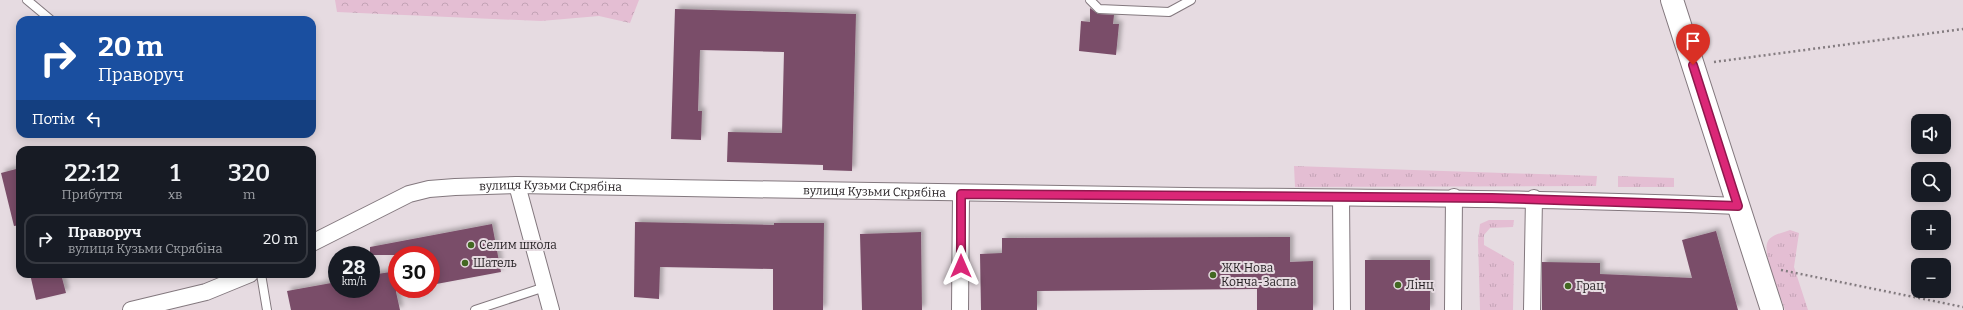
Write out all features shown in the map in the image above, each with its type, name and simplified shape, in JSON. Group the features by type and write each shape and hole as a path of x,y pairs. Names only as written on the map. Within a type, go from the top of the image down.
{"street":[{"path":"1672,0 1772,310"},
{"path":"517,185 552,310"},
{"name":"вулиця Кузьми Скрябіна","path":"316,241 409,194 429,189 517,185 961,194 1341,198 1534,198 1738,206"},
{"path":"960,310 961,194"},
{"path":"1453,310 1454,197"},
{"path":"1341,198 1342,310"},
{"path":"1532,310 1534,198"},
{"path":"130,310 206,292 240,278"}],"lane":[{"path":"27,0 46,16"},
{"path":"1090,0 1099,9 1169,12 1191,0"},
{"path":"262,278 267,310"},
{"path":"475,310 545,287"}],"path":[{"path":"1693,65 1963,29"},
{"path":"1758,270 1769,267 1963,307"}],"green space":[{"path":"335,0 639,0 630,23 599,16 541,21 337,12"},
{"path":"1294,166 1597,176 1596,186 1295,187"},
{"path":"1618,176 1674,178 1674,187 1618,187"},
{"path":"1489,220 1514,220 1513,227 1490,228 1484,235 1484,245 1514,262 1513,310 1480,310 1478,240 1480,224"},
{"path":"1790,230 1799,233 1794,267 1808,310 1785,310 1769,264 1767,255 1768,241 1775,235"}],"building":[{"path":"1090,8 1098,14 1114,15 1113,24 1119,24 1116,55 1079,51 1081,21 1090,22"},
{"path":"675,9 856,14 852,171 823,170 823,165 727,162 728,132 782,133 784,52 700,50 698,111 702,111 701,140 671,139"},
{"path":"16,169 16,226 14,226 1,173"},
{"path":"635,222 774,225 774,223 824,223 823,310 773,310 773,269 660,267 659,299 634,297"},
{"path":"492,224 501,272 440,283 440,246 388,246 388,255 380,255 380,246 375,246"},
{"path":"1716,231 1738,310 1542,310 1542,262 1600,263 1600,274 1692,278 1682,240"},
{"path":"921,232 922,310 862,310 860,234"},
{"path":"1290,237 1290,262 1313,261 1313,310 1257,310 1257,289 1037,291 1037,310 981,310 980,254 1002,253 1002,238"},
{"name":"Лінц","path":"1365,260 1430,260 1430,310 1365,310"},
{"path":"388,272 388,298 397,298 400,310 291,310 287,291 328,284 328,298 380,298 380,274"},
{"path":"31,278 62,278 66,293 36,300"}],"place":[{"name":"Селим школа","path":"471,245"},
{"name":"Шатель","path":"465,263"},
{"name":"ЖК Нова Конча-Заспа","path":"1213,275"},
{"name":"Лінц","path":"1398,285"},
{"name":"Грац","path":"1568,286"}],"route":[{"path":"961,266 961,194 1354,198 1454,197 1603,200 1738,206 1693,65"}]}
